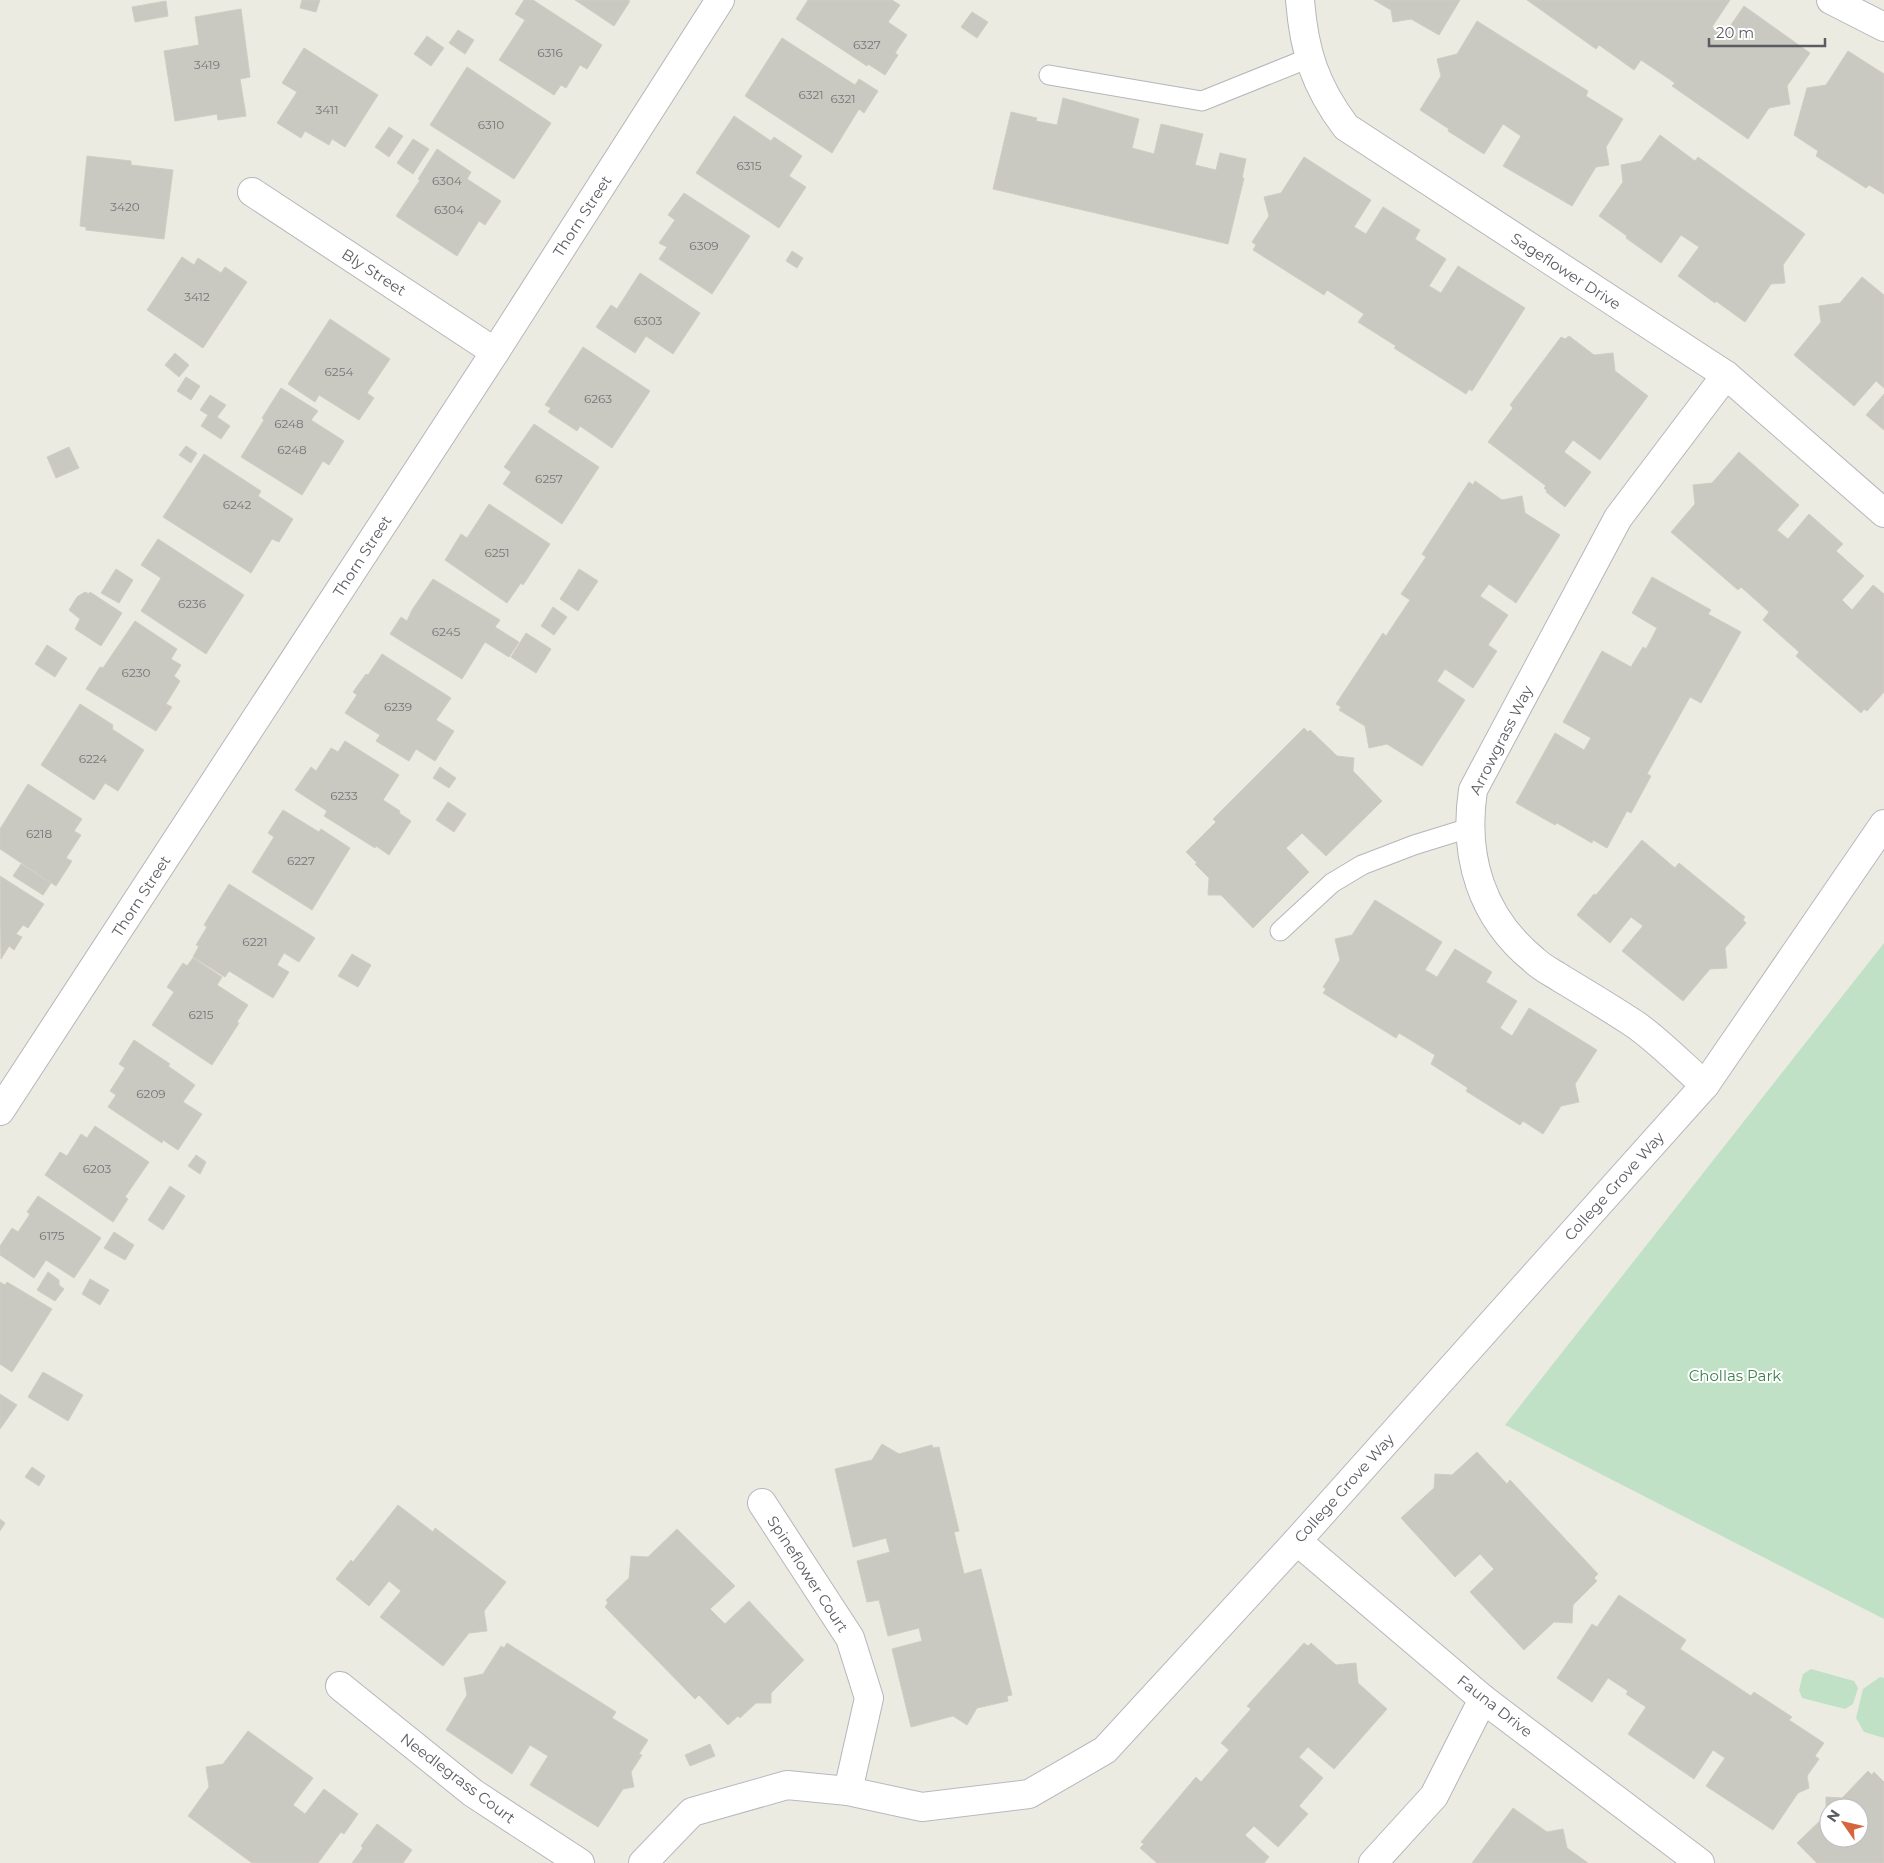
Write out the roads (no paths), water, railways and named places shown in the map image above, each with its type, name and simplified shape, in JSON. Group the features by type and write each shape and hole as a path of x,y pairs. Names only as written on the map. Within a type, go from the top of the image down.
{"street":[{"name":"Thorn Street","path":"0,1111 495,352 720,0"},
{"name":"Sageflower Drive","path":"1300,0 1302,29 1309,58 1330,106 1346,127 1726,375 1884,513"},
{"path":"1831,0 1884,27"},
{"name":"Bly Street","path":"252,192 495,352"},
{"name":"Arrowgrass Way","path":"1705,1085 1638,1026 1535,961 1516,943 1499,923 1486,900 1477,875 1471,849 1469,828 1473,790 1618,518 1726,375"},
{"name":"College Grove Way","path":"642,1863 692,1812 787,1786 848,1791 922,1807 1029,1794 1105,1750 1297,1541 1705,1085 1884,824"},
{"name":"Spineflower Court","path":"762,1503 850,1638 869,1698 848,1791"},
{"name":"Fauna Drive","path":"1297,1541 1483,1699 1700,1863"},
{"name":"Needlegrass Court","path":"340,1686 474,1793 580,1863"},
{"path":"1373,1863 1434,1796 1483,1699"}],"lane":[{"path":"1049,75 1202,101 1309,58"},
{"path":"1280,931 1332,883 1362,865 1414,845 1469,828"}],"park label":[{"name":"Chollas Park","path":"1735,1375"}]}
